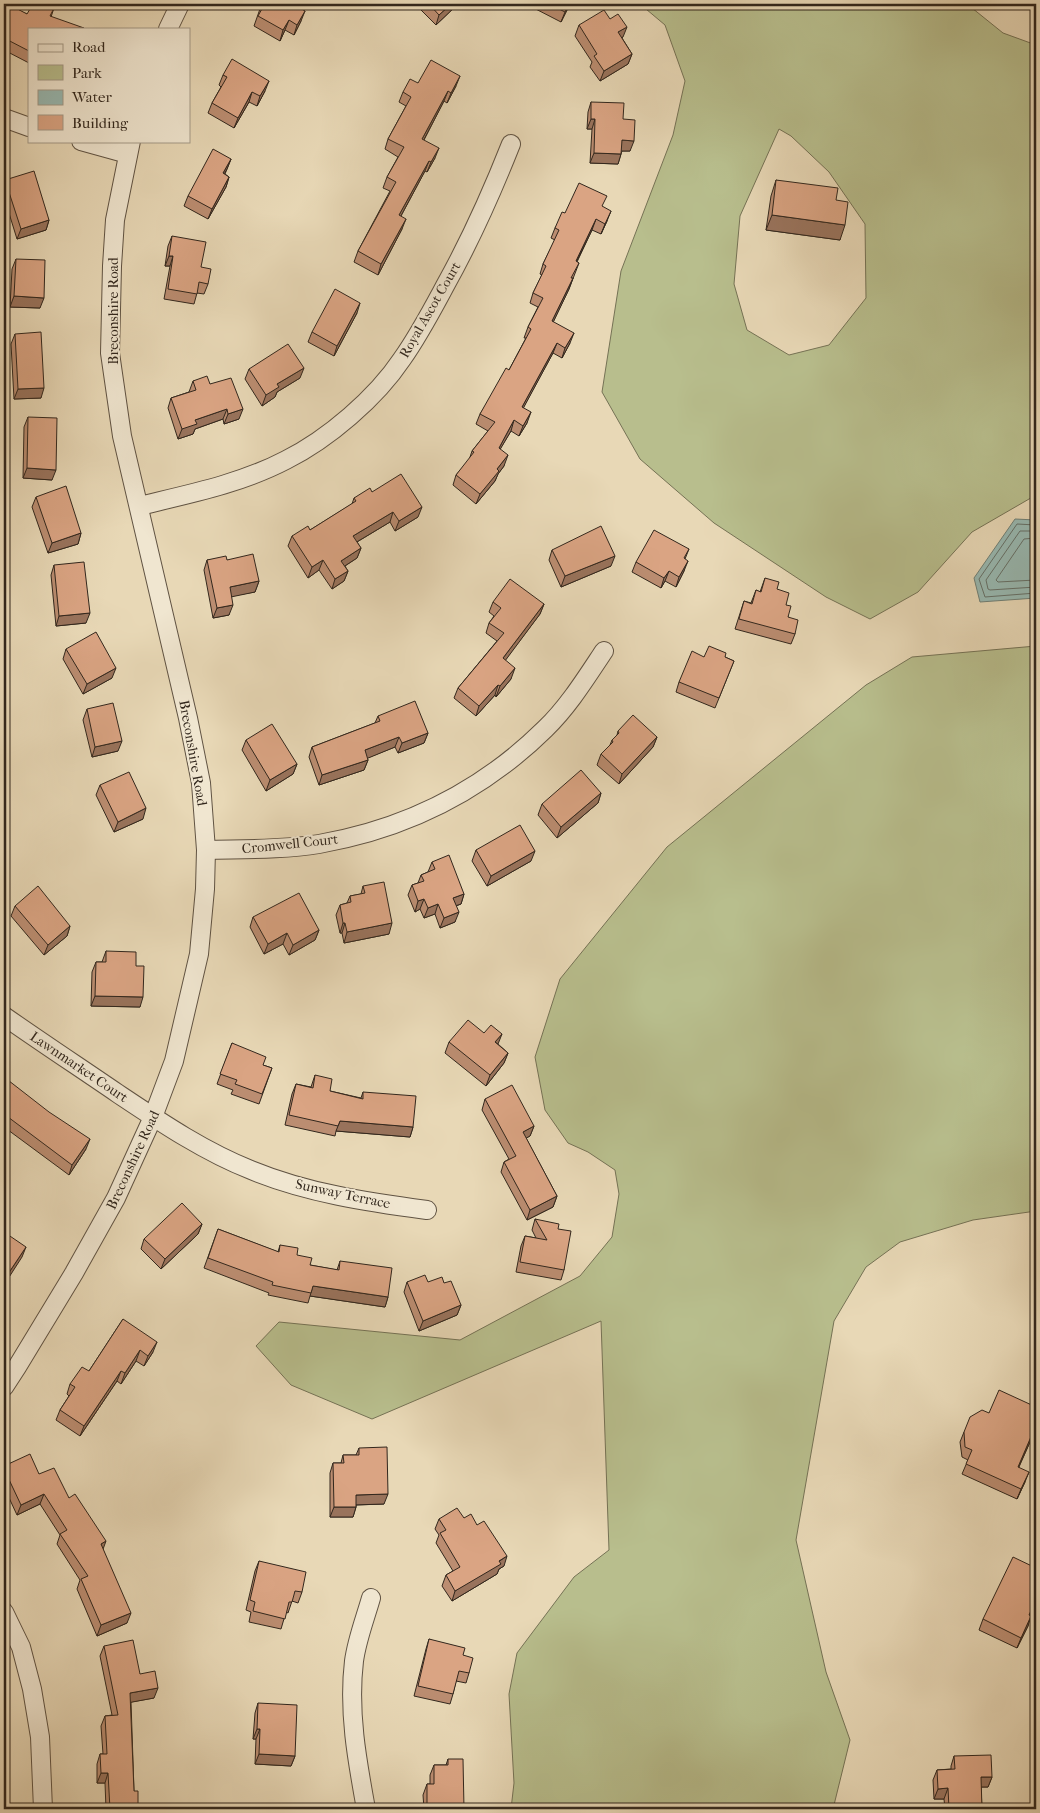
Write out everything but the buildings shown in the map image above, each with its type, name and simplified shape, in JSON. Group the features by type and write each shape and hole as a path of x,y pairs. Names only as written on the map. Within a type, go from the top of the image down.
{"street":[{"path":"168,28 180,4"},
{"path":"4,118 28,127"},
{"path":"87,142 130,148"},
{"name":"Royal Ascot Court","path":"139,506 213,488 252,476 288,460 350,416 401,361 421,330 463,252 490,196 511,144"},
{"name":"Breconshire Road","path":"4,1387 18,1368 112,1206 153,1117 174,1061 199,954 205,889 206,850 201,783 188,718 122,436 110,353 115,220 130,148"},
{"name":"Cromwell Court","path":"206,850 318,844 364,835 405,821 442,805 475,786 510,760 546,728 578,690 604,652"},
{"name":"Lawnmarket Court","path":"4,1016 153,1117"},
{"name":"Sunway Terrace","path":"153,1117 200,1145 250,1170 288,1183 360,1201 427,1210"},
{"path":"366,1809 352,1724 352,1693 354,1660 371,1598"},
{"path":"4,1612 21,1647 32,1689 40,1737 43,1809"}],"green space":[{"path":"640,4 972,4 972,8 1003,33 1036,45 1036,495 972,532 918,592 870,619 826,597 714,523 640,459 602,392 621,271 673,135 685,81 665,25","holes":["779,129 791,136 829,172 865,224 866,298 829,345 789,355 747,330 734,284 740,216"]},
{"path":"1036,646 1036,1211 973,1220 900,1242 866,1267 834,1321 796,1540 826,1672 850,1740 833,1809 511,1809 514,1783 509,1694 517,1653 574,1577 609,1550 601,1321 372,1419 291,1385 256,1346 279,1322 460,1340 580,1276 612,1237 619,1194 615,1170 588,1152 568,1143 545,1110 535,1057 560,979 667,847 866,685 912,657"}],"water":[{"path":"1015,519 1036,520 1036,598 980,602 974,578"}]}
